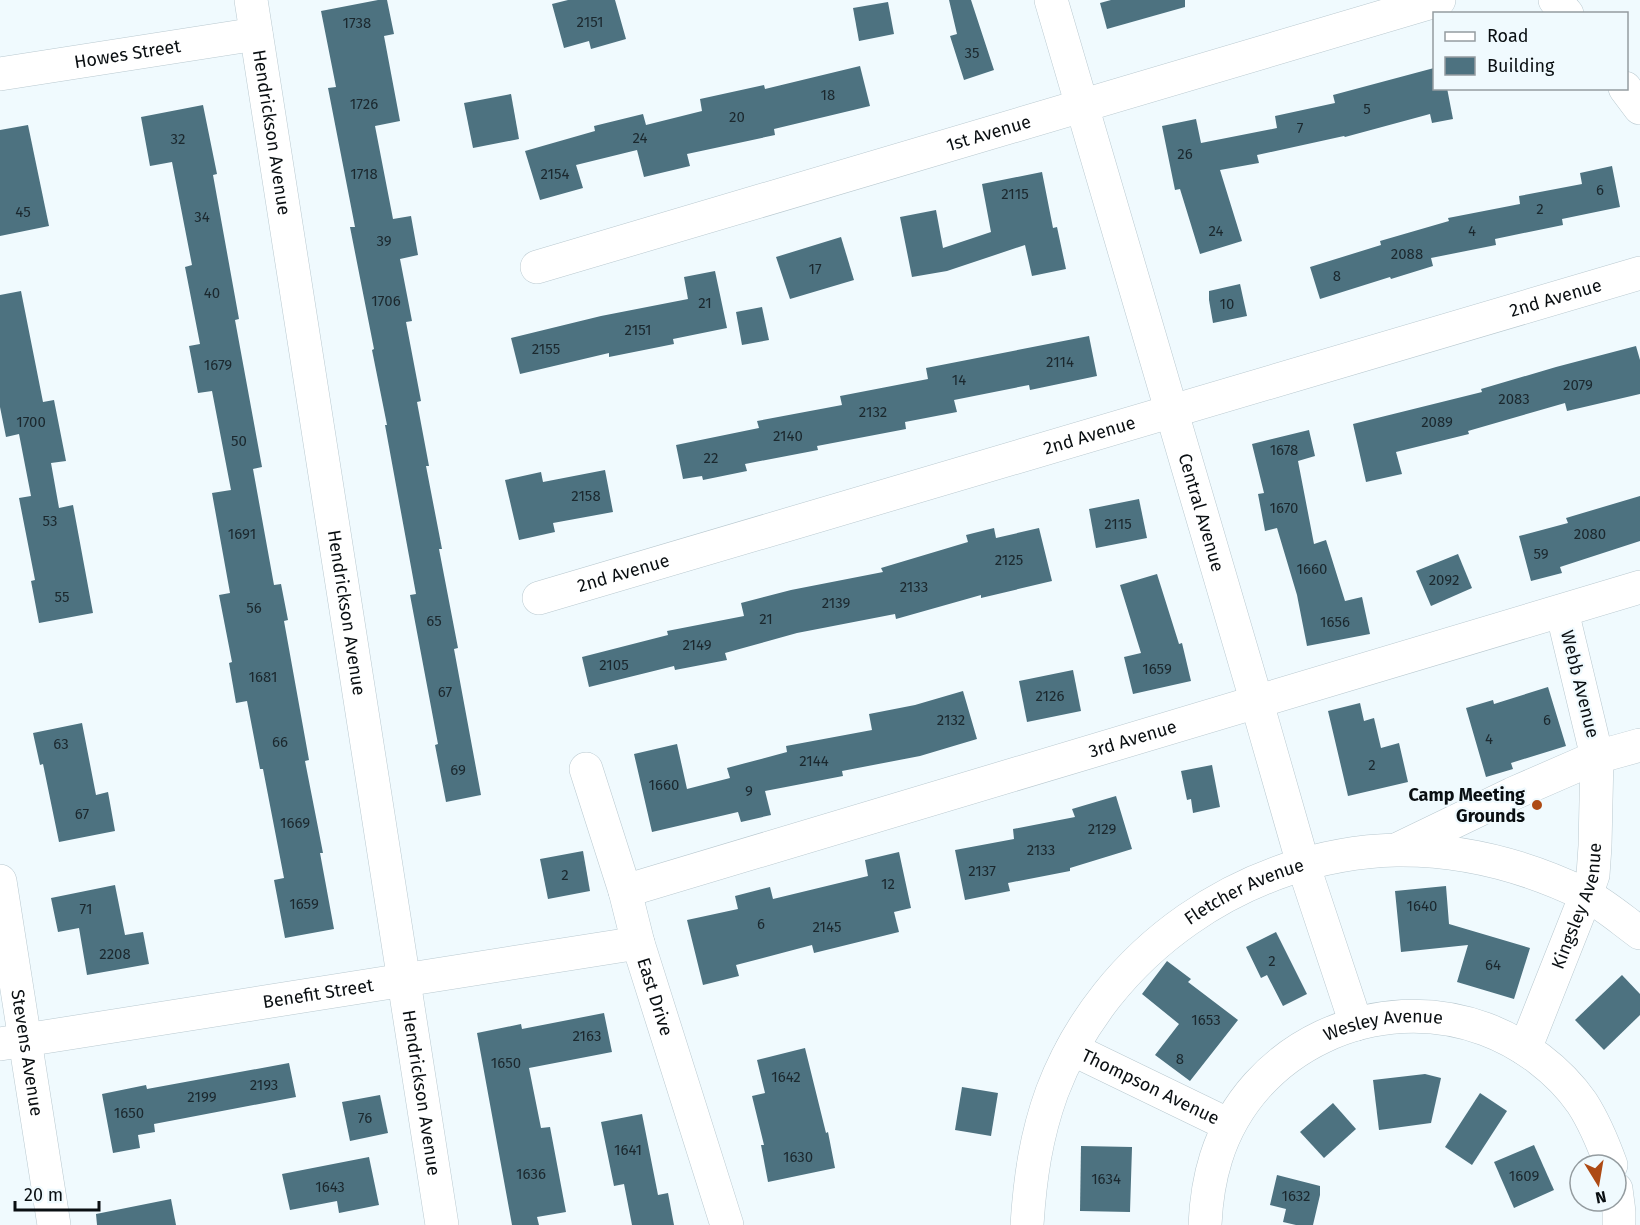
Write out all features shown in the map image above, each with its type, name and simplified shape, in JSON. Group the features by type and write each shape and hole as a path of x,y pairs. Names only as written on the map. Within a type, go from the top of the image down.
{"street":[{"name":"Hendrickson Avenue","path":"251,0 442,1225"},
{"name":"Central Avenue","path":"1051,0 1303,864 1356,1024"},
{"name":"1st Avenue","path":"537,267 1439,0"},
{"path":"1555,0 1565,12"},
{"name":"Howes Street","path":"0,74 256,34"},
{"path":"1626,90 1640,108"},
{"name":"2nd Avenue","path":"539,598 1640,273"},
{"name":"3rd Avenue","path":"625,891 1640,587"},
{"name":"Webb Avenue","path":"1562,611 1597,757"},
{"path":"1395,850 1512,794 1597,757 1640,745"},
{"name":"Kingsley Avenue","path":"1524,1049 1593,875 1597,757"},
{"name":"East Drive","path":"586,769 727,1225"},
{"name":"Fletcher Avenue","path":"1028,1225 1030,1180 1038,1135 1053,1091 1072,1049 1101,1003 1152,947 1186,920 1223,897 1262,878 1303,864 1349,855 1395,850 1433,851 1470,856 1507,864 1543,876 1586,895 1640,933"},
{"name":"Stevens Avenue","path":"0,881 12,1042 54,1225"},
{"name":"Benefit Street","path":"12,1042 638,943"},
{"name":"Wesley Avenue","path":"1205,1225 1207,1189 1216,1156 1229,1125 1247,1097 1270,1072 1296,1052 1325,1035 1356,1024 1385,1018 1404,1016 1443,1018 1472,1024 1524,1049 1556,1073 1581,1102 1601,1136 1607,1153"},
{"name":"Thompson Avenue","path":"1072,1049 1229,1125"}],"building":[{"path":"387,0 394,34 384,36 400,121 375,126 393,219 411,216 418,255 400,259 412,321 406,322 421,401 417,402 429,466 426,466 442,549 439,549 458,648 454,649 481,795 446,802 435,745 438,744 410,595 416,594 372,350 374,349 350,227 355,227 328,88 336,87 321,11"},
{"path":"568,0 615,0 626,39 591,49 589,41 564,48 552,4"},
{"path":"949,0 971,0 994,70 964,80 950,36 957,34"},
{"path":"1111,0 1185,0 1185,7 1107,29 1100,3"},
{"path":"888,2 894,34 859,41 853,8"},
{"path":"860,66 870,106 774,129 775,135 687,154 690,166 644,177 637,150 576,165 583,188 540,200 525,151 595,131 594,126 643,114 646,125 702,111 700,99 764,85 765,89"},
{"path":"1433,68 1433,90 1447,90 1453,119 1432,123 1430,114 1345,137 1257,155 1259,163 1220,170 1242,241 1200,254 1180,189 1175,190 1162,126 1196,119 1201,143 1277,128 1275,116 1335,103 1333,95"},
{"path":"511,94 519,139 473,148 464,103"},
{"path":"203,105 217,174 213,175 239,319 235,320 262,467 253,469 274,585 281,584 288,620 284,621 309,760 305,761 323,853 320,853 334,929 285,938 274,880 284,878 247,701 236,703 229,663 232,662 219,595 230,593 212,493 231,490 212,391 198,393 189,346 200,344 185,267 192,265 172,162 150,166 141,117"},
{"path":"28,125 49,226 0,236 0,130"},
{"path":"1612,166 1620,207 1562,219 1563,225 1495,239 1496,245 1431,258 1433,266 1320,299 1310,267 1381,245 1380,241 1449,221 1448,218 1520,204 1519,196 1582,184 1580,173"},
{"path":"1042,172 1053,228 1057,227 1066,269 1032,276 1025,245 947,271 912,277 900,217 936,210 943,248 991,232 982,184"},
{"path":"841,237 854,280 790,299 776,257"},
{"path":"715,271 727,328 673,339 674,344 609,357 609,353 520,374 511,338 601,316 688,299 684,277"},
{"path":"1240,284 1247,316 1213,323 1209,291"},
{"path":"21,291 43,402 54,400 66,461 51,463 59,508 73,505 93,613 39,623 31,581 35,580 19,498 31,496 19,434 6,437 0,407 0,295"},
{"path":"762,307 769,340 742,345 736,312"},
{"path":"1089,336 1097,376 1030,390 1029,385 954,400 957,412 905,422 906,429 817,446 818,450 745,464 747,471 703,480 702,476 683,479 676,445 759,428 757,421 842,405 840,396 928,379 926,368"},
{"path":"1636,346 1640,360 1640,394 1567,411 1565,403 1468,431 1469,434 1396,452 1402,474 1366,482 1353,424 1482,392 1481,389"},
{"path":"1309,430 1315,456 1298,461 1314,544 1326,540 1345,601 1362,597 1370,634 1307,646 1297,595 1277,528 1265,531 1258,494 1264,493 1252,444"},
{"path":"605,470 613,512 553,523 555,532 519,540 505,480 541,472 543,482"},
{"path":"1640,496 1640,541 1560,567 1562,573 1531,581 1519,536 1568,523 1566,518"},
{"path":"1139,499 1147,538 1096,548 1089,509"},
{"path":"994,528 996,538 1039,528 1052,581 981,598 981,595 896,619 895,614 797,633 725,653 727,660 675,670 674,666 589,687 582,657 668,635 667,631 744,616 741,603 791,590 883,572 881,568 968,542 966,535"},
{"path":"1458,554 1472,588 1431,606 1416,571"},
{"path":"1157,574 1179,644 1182,643 1191,681 1133,694 1124,657 1141,653 1120,585"},
{"path":"1073,670 1081,711 1027,722 1019,681"},
{"path":"1548,687 1566,746 1511,763 1513,769 1486,777 1466,708 1493,700 1494,704"},
{"path":"963,691 977,739 920,756 842,771 843,776 765,791 771,815 741,822 738,812 652,832 634,754 677,744 687,789 730,778 727,768 787,752 786,746 872,730 869,714 915,705"},
{"path":"1360,703 1364,721 1374,718 1381,748 1399,743 1408,782 1348,796 1328,711"},
{"path":"82,723 96,795 108,792 115,831 59,842 43,764 40,765 33,733"},
{"path":"1212,765 1220,807 1193,813 1191,799 1187,800 1181,771"},
{"path":"1116,796 1132,849 1070,868 1070,871 1008,883 1010,891 965,900 955,850 1014,839 1013,829 1075,817 1072,809"},
{"path":"583,851 590,891 548,899 540,859"},
{"path":"899,852 911,908 894,912 899,932 814,953 812,945 736,965 739,976 703,985 687,920 738,909 735,896 770,887 773,899 868,876 865,860"},
{"path":"115,885 125,935 143,932 149,964 87,975 79,928 58,932 51,898"},
{"path":"1446,886 1449,924 1530,948 1514,999 1457,982 1468,945 1401,952 1395,891"},
{"path":"1276,932 1307,994 1283,1006 1267,975 1261,978 1246,947"},
{"path":"1167,961 1191,979 1188,982 1238,1020 1190,1081 1155,1055 1179,1024 1142,994"},
{"path":"1622,975 1640,994 1640,1015 1604,1050 1575,1020"},
{"path":"604,1013 612,1052 529,1068 541,1128 550,1127 566,1212 537,1217 539,1225 512,1225 477,1033 521,1024 522,1029"},
{"path":"805,1048 826,1133 828,1132 835,1168 768,1182 761,1145 764,1145 752,1096 765,1093 757,1060"},
{"path":"289,1063 296,1097 154,1124 155,1132 138,1135 140,1148 113,1153 102,1094 146,1085 147,1089"},
{"path":"1425,1074 1441,1078 1431,1123 1379,1130 1373,1080"},
{"path":"962,1087 998,1093 991,1136 955,1130"},
{"path":"1480,1093 1507,1111 1472,1165 1445,1147"},
{"path":"380,1095 388,1133 350,1141 342,1102"},
{"path":"1333,1103 1356,1129 1324,1158 1300,1132"},
{"path":"642,1114 658,1195 668,1193 674,1225 632,1225 624,1184 614,1186 601,1122"},
{"path":"1534,1145 1554,1190 1514,1208 1494,1162"},
{"path":"1081,1146 1132,1147 1130,1212 1080,1211"},
{"path":"369,1157 379,1205 339,1213 337,1201 290,1210 282,1174"},
{"path":"1277,1175 1320,1186 1313,1225 1283,1222 1286,1209 1270,1205"},
{"path":"171,1199 176,1225 97,1225 96,1214"}],"place":[{"name":"Camp Meeting Grounds","path":"1537,805"}]}
